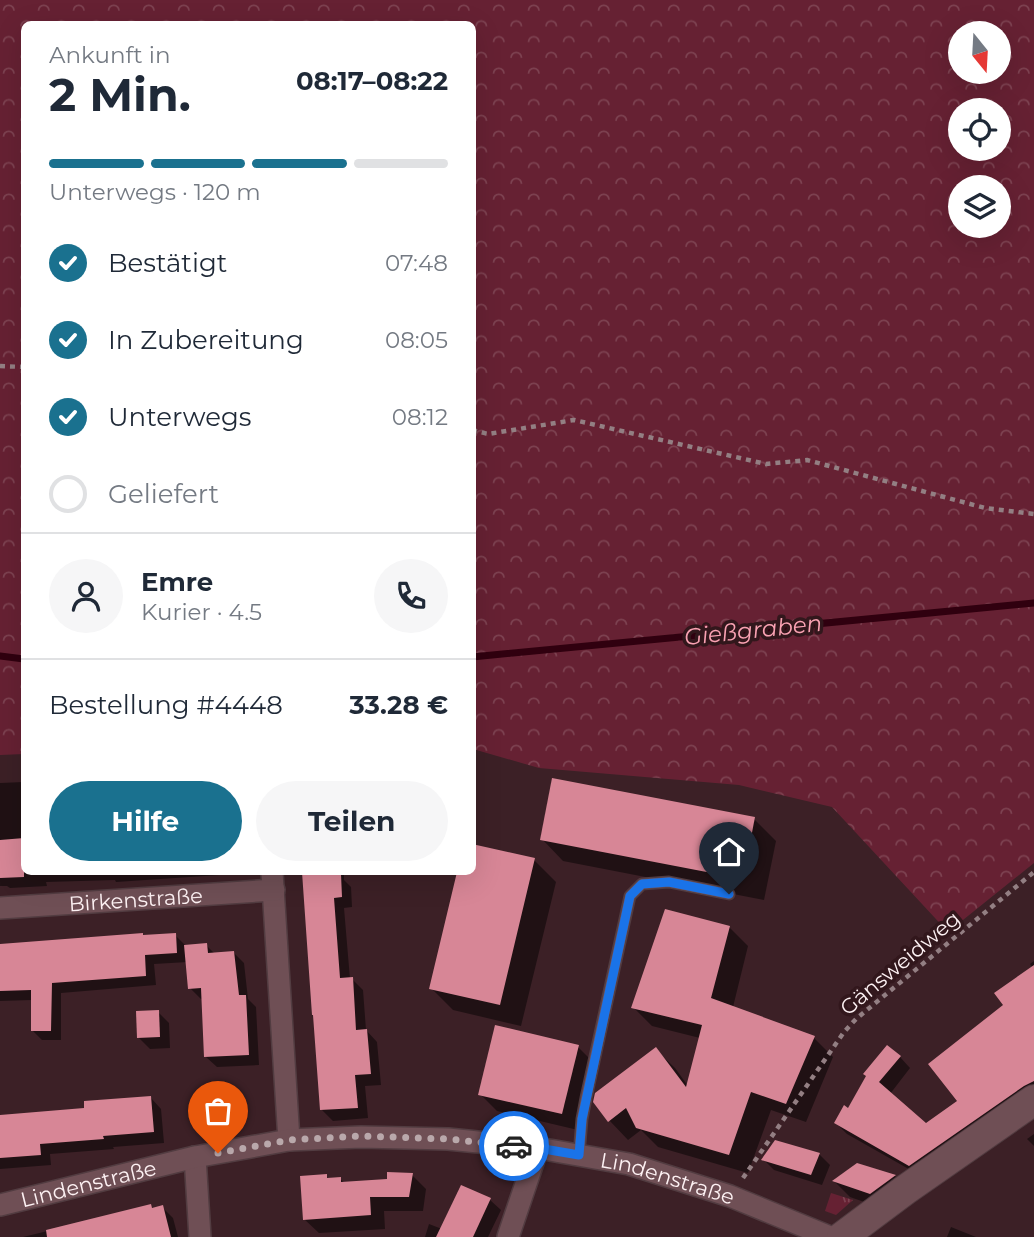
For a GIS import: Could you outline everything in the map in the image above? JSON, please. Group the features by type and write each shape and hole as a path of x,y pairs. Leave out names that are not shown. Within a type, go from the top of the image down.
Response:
{"street":[{"name":"Birkenstraße","path":"0,908 273,881 289,1140"},
{"path":"842,1237 1034,1100"},
{"name":"Lindenstraße","path":"0,1205 195,1157 289,1140 361,1136 448,1139 538,1148 629,1164 730,1196 830,1237"},
{"path":"508,1237 538,1148"},
{"path":"195,1157 200,1237"}],"lane":[{"path":"579,1155 582,1119 630,896 642,884 669,882 729,894"}],"path":[{"path":"0,366 21,367"},
{"path":"476,431 488,434 573,420 766,464 807,460 985,508 1034,514"},
{"name":"Gänsweidweg","path":"730,1196 844,1032 856,1019 1034,872"}],"green space":[{"path":"0,0 1034,0 1034,863 948,932 832,807 739,785 539,768 476,750 476,21 21,21 21,754 0,755"},
{"path":"831,1193 853,1200 836,1215 825,1211"}],"building":[{"path":"552,778 755,817 743,879 540,840"},
{"path":"21,838 21,875 24,877 0,878 0,840"},
{"path":"476,845 535,858 500,1005 429,989 456,875 476,875"},
{"path":"302,875 341,875 342,897 334,898 340,978 353,977 356,1030 367,1029 371,1074 355,1075 358,1108 320,1110"},
{"path":"665,909 730,926 711,998 815,1036 786,1104 751,1092 729,1155 636,1128 626,1108 608,1122 593,1102 595,1093 656,1047 686,1087 702,1025 631,1008"},
{"path":"176,933 177,953 145,955 146,976 52,983 51,1031 31,1031 31,990 0,991 0,944"},
{"path":"207,943 208,953 234,951 239,995 246,995 249,1055 204,1057 201,988 188,989 184,945"},
{"path":"1034,965 1034,1081 909,1166 834,1123 844,1105 848,1108 866,1076 863,1074 887,1045 901,1056 879,1082 926,1123 957,1101 928,1064 1003,1005 994,993"},
{"path":"159,1010 160,1037 137,1038 136,1011"},
{"path":"495,1025 579,1045 562,1114 478,1095"},
{"path":"151,1096 154,1132 40,1144 41,1155 0,1158 0,1115 84,1108 84,1101"},
{"path":"775,1140 820,1153 811,1175 761,1160"},
{"path":"857,1163 896,1175 870,1194 832,1181"},
{"path":"387,1172 413,1173 409,1197 370,1197 371,1215 303,1220 300,1176 327,1174 327,1178 341,1177 341,1182 387,1179"},
{"path":"461,1185 491,1198 473,1237 436,1237"},
{"path":"151,1204 152,1208 163,1205 171,1237 47,1237 46,1230"}],"waterway":[{"name":"Gießgraben","path":"476,657 1034,603"},
{"name":"Gießgraben","path":"0,656 21,659"}],"way so far":[{"path":"218,1153 289,1140 361,1136 448,1139 514,1146"}],"route":[{"path":"514,1146 579,1155 582,1119 630,896 642,884 669,882 729,894"}]}
